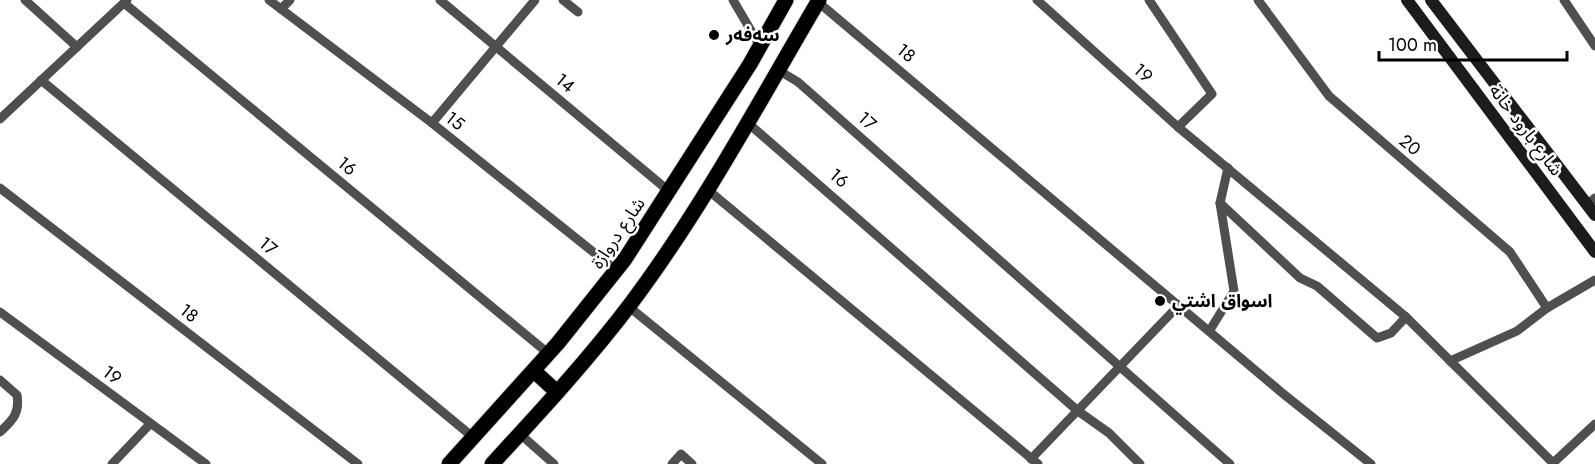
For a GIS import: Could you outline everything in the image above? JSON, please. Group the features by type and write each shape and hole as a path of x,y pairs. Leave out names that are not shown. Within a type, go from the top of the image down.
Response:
{"main road":[{"name":"شارع دروازة","path":"449,464 534,372 617,271 670,192 786,0"},
{"name":"شارع بارود خانة","path":"1407,0 1595,252"},
{"name":"شارع بارود خانة","path":"1431,0 1591,202 1595,215"},
{"path":"492,464 558,392 628,306 708,190 749,124 818,1"},
{"path":"534,372 558,392"}],"street":[{"path":"25,0 77,47"},
{"name":"15","path":"270,0 432,123 617,271"},
{"path":"281,9 290,0"},
{"name":"14","path":"440,0 670,192"},
{"path":"432,123 535,0"},
{"path":"563,0 578,12"},
{"path":"733,0 760,46"},
{"name":"19","path":"1037,0 1178,127 1406,317 1554,464"},
{"path":"1149,0 1212,94 1178,127"},
{"name":"20","path":"1258,0 1329,96 1510,252 1547,308"},
{"path":"1563,0 1595,46"},
{"path":"0,119 126,1"},
{"name":"16","path":"126,1 549,354"},
{"name":"18","path":"818,1 1281,392 1371,464"},
{"name":"17","path":"778,70 798,82 1230,464"},
{"name":"17","path":"41,80 474,438"},
{"name":"16","path":"749,124 1078,411 1109,433 1140,464"},
{"path":"1210,330 1234,291 1220,203 1228,168"},
{"name":"18","path":"0,188 358,464"},
{"path":"708,190 1035,461 1078,411 1179,305"},
{"path":"1220,203 1300,278 1317,286 1377,338 1390,333 1406,317"},
{"path":"1450,361 1517,331 1547,308 1595,280"},
{"path":"628,306 648,319 822,464"},
{"name":"19","path":"0,312 206,464"},
{"path":"0,380 17,395 19,407 15,418 0,432"},
{"path":"112,464 150,424"},
{"path":"1554,464 1595,424"},
{"path":"520,434 554,464"},
{"path":"672,464 681,454 692,464"}],"place":[{"name":"سەفەر","path":"714,35"},
{"name":"اسواق اشتي","path":"1160,301"}]}
